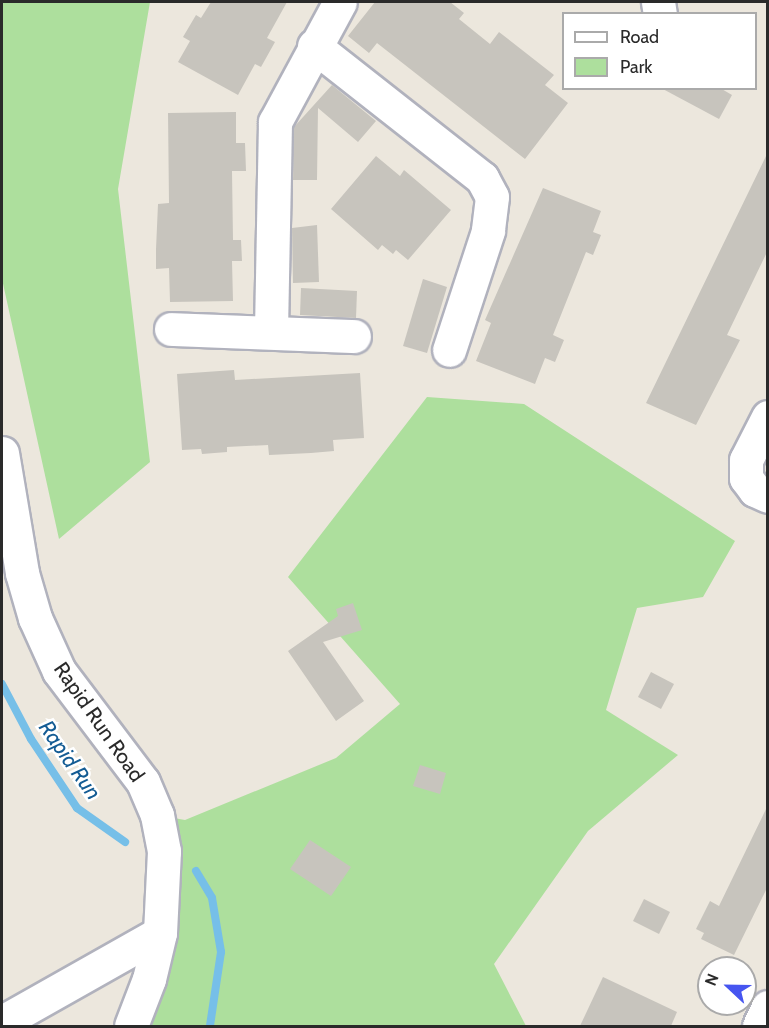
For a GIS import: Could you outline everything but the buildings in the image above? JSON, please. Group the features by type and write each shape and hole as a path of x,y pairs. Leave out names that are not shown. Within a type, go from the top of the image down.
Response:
{"street":[{"path":"271,330 275,122 314,46 340,2"},
{"path":"314,46 482,178 492,197 488,231 449,350"},
{"path":"171,329 271,330 354,336"},
{"path":"768,417 746,460 746,478 755,490 768,496"},
{"name":"Rapid Run Road","path":"2,453 22,573 35,618 59,671 123,752 143,782 157,815 164,851 160,933 150,979 131,1026"},
{"path":"2,1022 160,933"},
{"path":"759,1026 768,1006"}],"green space":[{"path":"2,2 150,2 118,189 150,462 59,539 2,279"},
{"path":"427,397 524,404 735,541 703,597 637,608 606,710 678,755 588,831 494,964 526,1026 131,1026 157,815 185,820 336,758 400,704 288,577"}],"waterway":[{"name":"Rapid Run","path":"2,684 31,739 77,808 125,842"},
{"name":"Rapid Run","path":"196,871 212,898 221,952 210,1026"}]}
